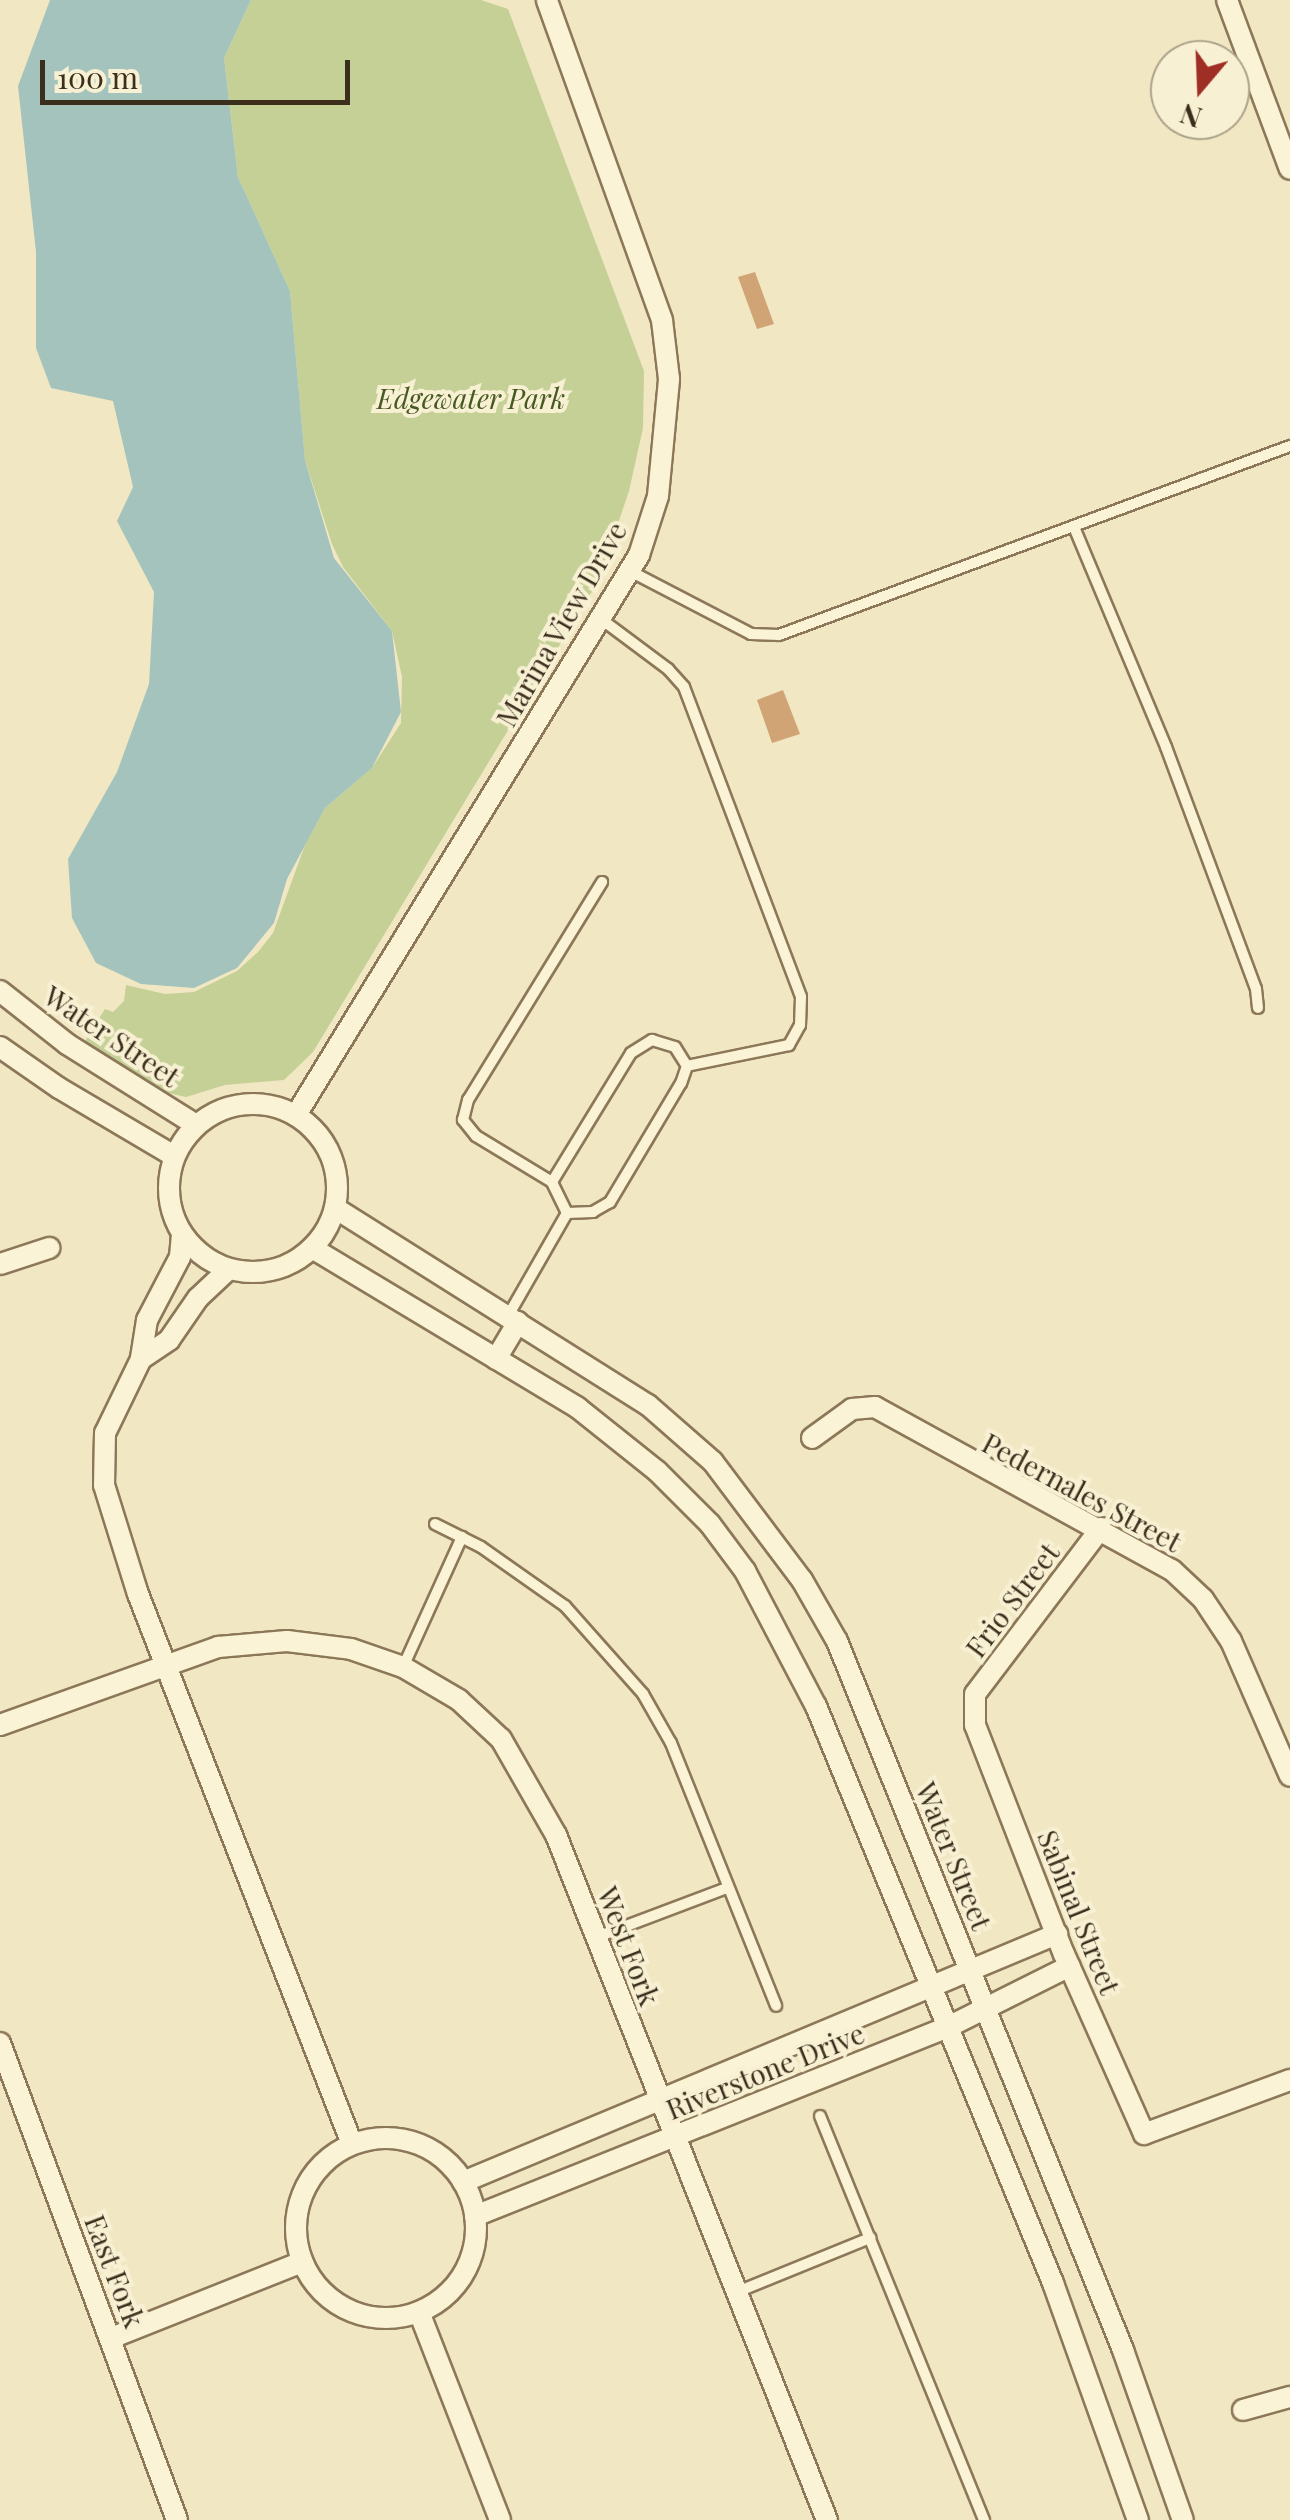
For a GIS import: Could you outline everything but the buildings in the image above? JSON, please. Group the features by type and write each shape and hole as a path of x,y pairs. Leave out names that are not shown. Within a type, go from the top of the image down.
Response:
{"street":[{"name":"Marina View Drive","path":"296,1115 629,571 648,529 664,460 668,380 666,339 656,295 547,0"},
{"path":"1227,0 1290,169"},
{"name":"Water Street","path":"0,991 67,1044 196,1124"},
{"path":"0,1047 59,1088 174,1156"},
{"path":"244,1104 271,1105 296,1115 313,1128 330,1156 338,1187 335,1208 312,1248 273,1270 230,1268 202,1255 182,1234 171,1209 168,1182 174,1156 196,1124 218,1110 244,1104"},
{"name":"Water Street","path":"335,1208 648,1405 713,1462 802,1580 837,1641 1124,2350 1184,2520"},
{"path":"182,1234 180,1258 147,1320 140,1359 105,1433 104,1485 165,1665 352,2144"},
{"path":"0,1264 49,1248"},
{"path":"312,1248 578,1408 657,1471 710,1524 746,1570 816,1706 1052,2283 1138,2520"},
{"path":"140,1359 169,1340 198,1298 230,1268"},
{"path":"496,1359 513,1319"},
{"name":"Pedernales Street","path":"812,1438 852,1409 875,1408 899,1417 1001,1480 1100,1528 1172,1570 1203,1599 1231,1641 1290,1776"},
{"name":"Frio Street","path":"972,1708 975,1694 1100,1528"},
{"name":"West Fork","path":"0,1725 218,1646 287,1641 351,1650 403,1668 459,1700 501,1739 556,1835 828,2520"},
{"name":"Sabinal Street","path":"972,1708 1057,1934 1144,2134 1290,2080"},
{"name":"Riverstone Drive","path":"463,2182 1057,1934"},
{"name":"Riverstone Drive","path":"475,2216 948,2027 1070,1966"},
{"name":"East Fork","path":"0,2043 176,2520"},
{"path":"387,2138 422,2146 442,2158 463,2182 475,2216 475,2246 464,2274 445,2296 420,2312 392,2318 364,2316 338,2304 316,2286 302,2262 295,2234 298,2206 309,2180 327,2159 352,2144 387,2138"},
{"path":"111,2338 302,2262"},
{"path":"420,2312 500,2520"},
{"path":"1243,2410 1290,2397"}],"lane":[{"path":"629,571 752,634 779,635 1290,446"},
{"path":"1074,527 1166,747 1256,989 1258,1008"},
{"path":"567,1213 593,1212 610,1202 687,1066 789,1045 800,1026 801,996 684,687 668,668 600,619"},
{"path":"567,1213 552,1182 476,1136 464,1120 468,1100 602,882"},
{"path":"552,1182 631,1052 652,1040 675,1047 687,1066"},
{"path":"513,1319 567,1213"},
{"path":"434,1524 524,1574 565,1606 643,1694 671,1744 776,2006"},
{"path":"403,1668 462,1537"},
{"path":"596,1938 727,1888"},
{"path":"820,2116 984,2520"},
{"path":"736,2292 870,2238"}],"green space":[{"name":"Edgewater Park","path":"251,0 481,0 508,9 644,371 643,428 629,491 599,580 313,1052 284,1080 225,1085 186,1097 164,1092 84,1043 105,1009 113,1012 124,1001 126,985 165,994 194,992 237,971 258,952 273,933 305,845 325,808 372,768 401,723 402,677 392,631 343,567 332,544 305,460 290,291 238,177 224,58"}],"water":[{"path":"50,0 251,0 224,58 238,177 290,291 305,460 334,558 392,631 401,712 372,768 325,808 287,879 274,923 237,968 194,988 141,984 96,963 72,918 68,859 117,772 149,684 154,592 117,521 133,487 113,401 51,388 36,348 36,252 18,86"}]}
